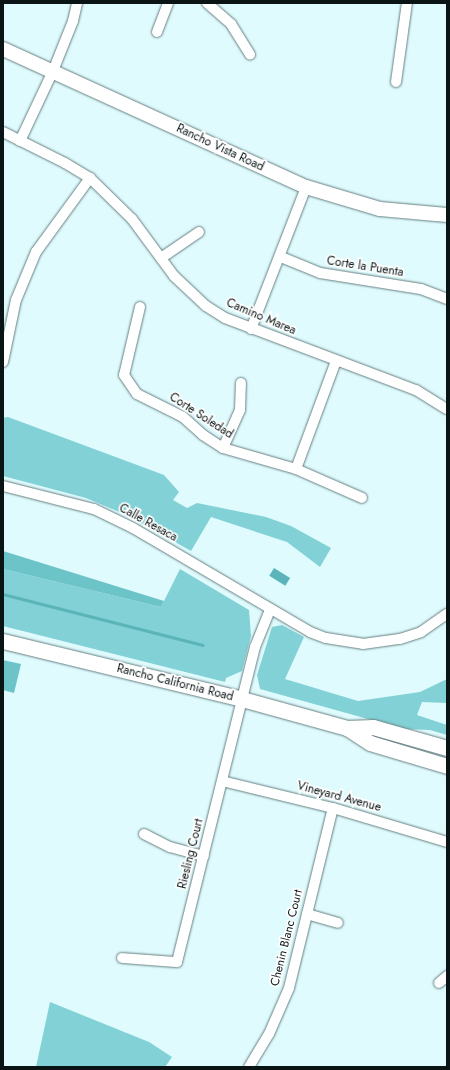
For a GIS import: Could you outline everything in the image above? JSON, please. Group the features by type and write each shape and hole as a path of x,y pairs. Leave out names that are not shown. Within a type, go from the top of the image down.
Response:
{"main road":[{"name":"Rancho Vista Road","path":"3,49 306,187 380,209 447,214"},
{"name":"Rancho California Road","path":"3,641 242,698 347,728 370,743 447,766"},
{"name":"Rancho California Road","path":"347,728 373,727 447,748"},
{"path":"415,756 433,755 447,759"}],"street":[{"path":"20,141 53,71 73,21 77,3"},
{"path":"157,32 168,3"},
{"path":"207,3 231,24 250,54"},
{"path":"396,82 407,3"},
{"name":"Camino Marea","path":"3,132 65,163 90,178 132,219 174,276 206,306 225,318 416,390 447,409"},
{"path":"3,362 16,300 36,252 90,178"},
{"path":"251,329 281,256 306,187"},
{"path":"161,258 199,232"},
{"name":"Corte la Puenta","path":"281,256 320,273 421,289 447,299"},
{"name":"Corte Soledad","path":"140,306 124,375 137,394 183,417 203,435 223,448 296,469 362,498"},
{"path":"296,469 336,361"},
{"path":"223,448 240,410 241,383"},
{"name":"Calle Resaca","path":"3,486 94,509 133,528 270,610"},
{"path":"270,610 320,636 363,644 400,640 421,632 447,614"},
{"name":"Riesling Court","path":"122,958 177,962 255,647 270,610"},
{"name":"Vineyard Avenue","path":"222,781 333,808 447,842"},
{"name":"Chenin Blanc Court","path":"250,1067 269,1034 289,988 333,808"},
{"path":"144,834 170,847 204,856"},
{"path":"307,914 338,923"},
{"path":"439,983 447,976"}],"shaded area":[{"path":"8,417 164,475 179,492 173,500 187,508 197,503 266,517 291,526 331,548 320,567 287,542 211,517 191,551 129,516 86,498 3,476 3,418"},
{"path":"3,551 164,601 161,607 3,569"},
{"path":"274,568 290,578 285,586 269,576"},
{"path":"3,569 161,607 180,569 249,610 251,636 242,671 226,678 225,682 3,626"},
{"path":"282,625 304,637 285,679 358,701 420,692 447,679 447,703 422,702 417,715 447,725 447,735 430,730 404,729 260,689 257,675 272,627"},
{"path":"3,660 21,664 14,693 3,690"},
{"path":"50,1002 149,1042 172,1057 165,1067 36,1067"}],"waterway":[{"path":"3,594 203,645"}]}
